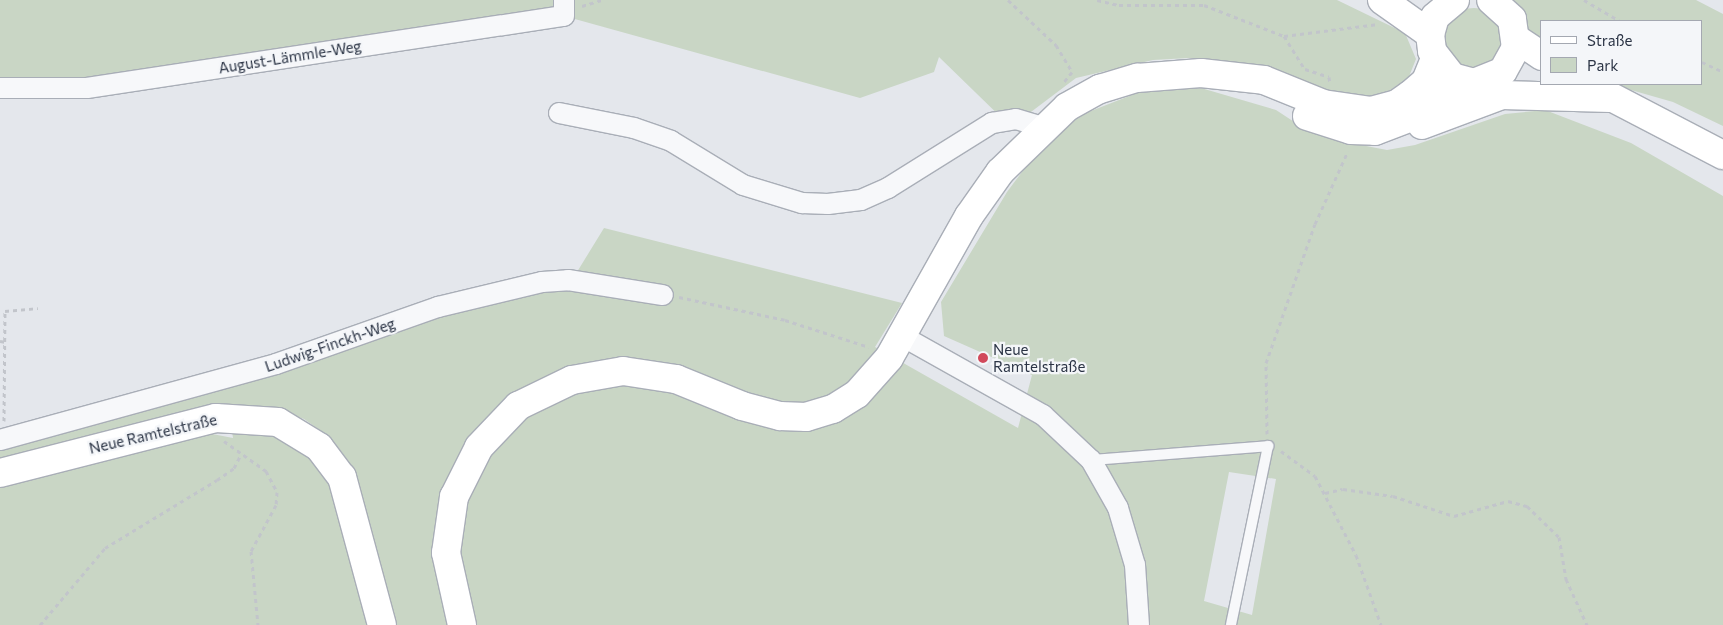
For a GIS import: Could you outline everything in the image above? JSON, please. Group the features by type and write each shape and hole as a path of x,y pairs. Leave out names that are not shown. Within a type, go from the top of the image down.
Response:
{"main road":[{"path":"1418,0 1451,2"},
{"path":"1383,12 1433,47 1452,77 1464,82 1485,81 1503,72 1514,57 1518,40 1512,19 1491,0"},
{"path":"462,625 446,553 454,497 479,447 518,406 572,380 623,371 676,379 767,413 806,417 833,409 858,394 896,347 969,216 1000,172 1043,127 1086,96 1120,83 1175,73 1215,74 1264,80 1323,104 1372,111 1397,104 1426,81 1433,47 1435,17 1451,2"},
{"path":"1518,40 1540,55"},
{"path":"1503,72 1540,77"},
{"path":"1215,74 1318,121 1351,130 1375,131 1398,125 1431,123 1502,95 1610,98"},
{"path":"1398,125 1464,82"},
{"path":"1566,85 1610,98"},
{"path":"1589,85 1610,98 1723,156"},
{"name":"Neue Ramtelstraße","path":"0,473 216,418 278,422 300,432 326,454 342,477 355,514 382,625"}],"street":[{"name":"August-Lämmle-Weg","path":"0,88 87,88 564,16 564,0"},
{"path":"559,113 634,128 671,141 743,185 802,203 828,204 861,200 888,188 992,123 1016,119 1043,127"},
{"name":"Ludwig-Finckh-Weg","path":"2,440 276,364 438,307 542,282 568,280 663,295"},
{"path":"896,347 1043,415 1091,460 1118,508 1135,565 1139,625"}],"lane":[{"path":"1091,460 1268,446 1230,625"}],"path":[{"path":"1008,0 1040,26 1072,72"},
{"path":"1097,0 1119,5 1204,6 1284,36 1383,12"},
{"path":"1584,0 1618,20"},
{"path":"1284,36 1305,69 1329,77 1323,104"},
{"path":"1703,62 1723,72"},
{"path":"1352,142 1315,224 1266,363 1263,388 1268,446 1292,455 1315,476 1356,554 1381,625"},
{"path":"663,295 713,301 860,342 896,347"},
{"path":"2,440 6,342 5,311 38,308"},
{"path":"0,341 6,342"},
{"path":"216,418 224,441 266,471 277,492 276,505 251,551 258,625"},
{"path":"40,625 105,548 217,480 234,468 241,454"},
{"path":"1325,493 1343,489 1393,496 1454,516 1508,501 1527,506 1559,536 1566,579 1587,625"}],"green space":[{"path":"0,0 1337,0 1405,33 1416,59 1408,79 1377,98 1342,96 1242,63 1189,58 1153,60 1076,78 1011,127 939,57 934,72 860,98 564,16 87,88 0,88"},
{"path":"1514,0 1696,0 1723,14 1723,126 1673,102 1614,85 1703,85 1703,20 1540,20 1540,44 1525,28"},
{"path":"1468,8 1480,8 1491,13 1499,21 1504,32 1502,50 1491,63 1480,68 1468,68 1457,63 1449,55 1444,44 1444,32 1449,21 1457,13"},
{"path":"1201,88 1276,110 1308,131 1335,140 1387,150 1415,145 1505,114 1545,110 1631,143 1723,196 1723,625 395,625 349,462 331,438 304,419 271,407 226,406 0,464 0,446 312,362 444,312 569,285 604,228 902,303 875,347 1018,428 1032,375 944,336 941,302 1007,192 1039,149 1073,118 1137,93","holes":["1229,472 1276,479 1252,615 1204,601"]},
{"path":"232,431 269,433 288,440 317,465 331,486 370,625 0,625 0,482 202,432 233,438"}],"place":[{"name":"Neue Ramtelstraße","path":"983,358"}]}
